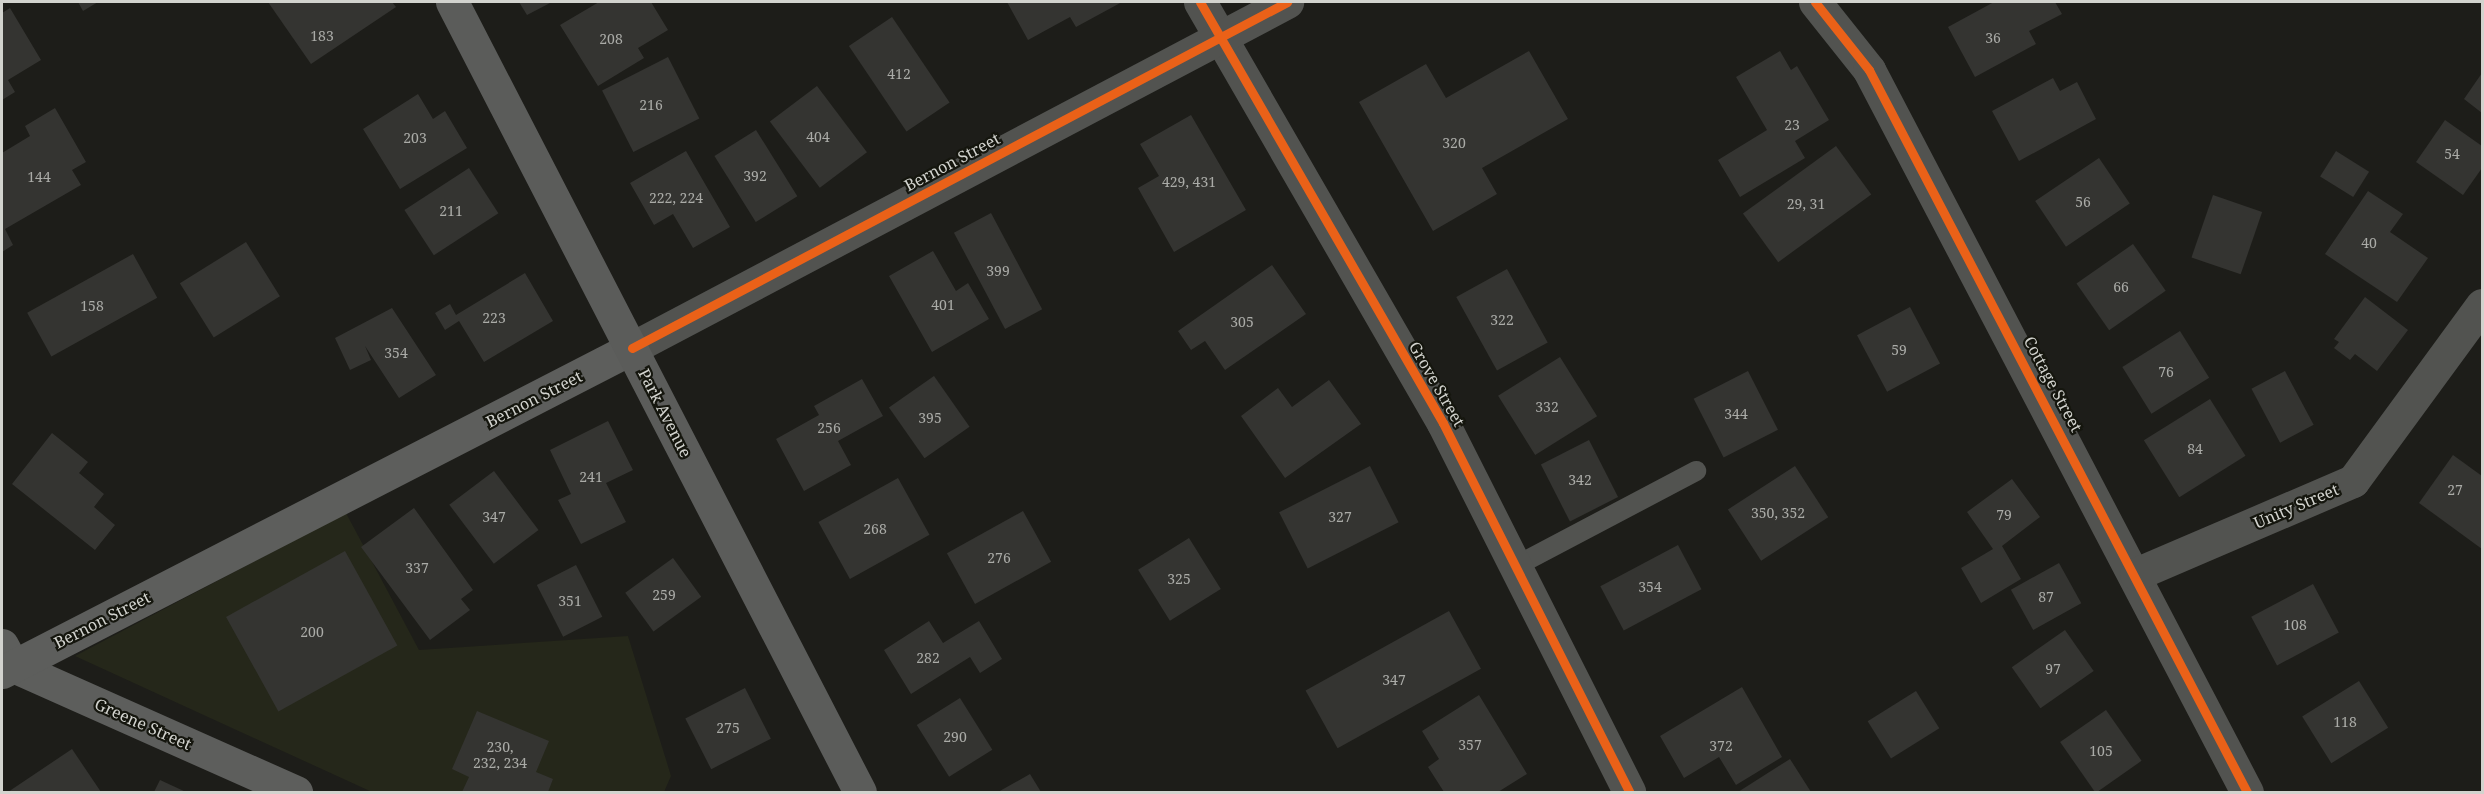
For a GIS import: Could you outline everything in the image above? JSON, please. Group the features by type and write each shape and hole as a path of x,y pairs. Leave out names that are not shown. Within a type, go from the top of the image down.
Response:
{"main road":[{"name":"Park Avenue","path":"452,2 861,792"},
{"name":"Bernon Street","path":"5,661 632,348"},
{"name":"Greene Street","path":"5,661 296,792"}],"street":[{"name":"Grove Street","path":"1200,2 1443,423 1629,792"},
{"name":"Bernon Street","path":"632,348 1287,2"},
{"name":"Cottage Street","path":"1815,2 1869,70 2136,574 2247,792"},
{"name":"Unity Street","path":"2136,574 2353,481 2482,304"}],"lane":[{"path":"1514,567 1696,471"}],"shaded area":[{"path":"346,513 419,650 628,636 671,776 664,792 372,792 75,656"}],"building":[{"path":"78,2 98,2 83,11"},
{"path":"268,2 392,2 396,7 311,64"},
{"path":"519,2 552,2 527,15"},
{"path":"599,2 651,2 668,30 638,48 644,58 598,86 560,25"},
{"path":"1007,2 1122,2 1076,27 1070,17 1028,40"},
{"path":"1994,2 2055,2 2062,14 2029,31 2036,44 1975,77 1948,27"},
{"path":"10,8 41,60 8,80 15,92 2,100 2,13"},
{"path":"892,17 950,102 906,131 849,46"},
{"path":"1529,51 1568,119 1482,168 1497,194 1433,231 1359,102 1426,64 1446,98"},
{"path":"1780,51 1791,70 1797,66 1829,120 1795,141 1805,158 1740,197 1718,160 1767,130 1736,77"},
{"path":"668,57 699,118 633,152 602,91"},
{"path":"2482,73 2482,113 2464,99"},
{"path":"2053,78 2060,91 2077,82 2096,119 2019,161 1992,111"},
{"path":"817,86 867,152 820,188 770,122"},
{"path":"418,94 433,119 445,111 467,148 400,189 363,129"},
{"path":"55,108 86,162 72,170 81,185 5,229 13,245 2,252 2,153 30,136 25,126"},
{"path":"1191,115 1246,210 1174,252 1138,188 1159,176 1140,144"},
{"path":"2445,120 2482,146 2482,168 2463,195 2416,162"},
{"path":"756,130 797,196 756,222 714,156"},
{"path":"1836,146 1871,195 1778,262 1743,214"},
{"path":"686,151 730,227 693,248 673,214 654,225 630,183"},
{"path":"2336,151 2369,172 2353,197 2320,176"},
{"path":"2099,158 2130,204 2066,247 2035,201"},
{"path":"469,168 498,213 434,255 404,210"},
{"path":"2368,191 2403,214 2390,232 2428,258 2397,302 2325,254"},
{"path":"2213,195 2262,212 2241,274 2192,257"},
{"path":"991,213 1042,309 1005,329 954,233"},
{"path":"246,242 280,296 214,338 180,283"},
{"path":"2133,244 2166,291 2109,330 2076,284"},
{"path":"933,251 956,291 968,283 989,319 932,352 889,276"},
{"path":"133,254 157,298 51,356 27,313"},
{"path":"1272,265 1306,314 1225,370 1205,341 1191,350 1178,331"},
{"path":"1507,269 1548,342 1497,371 1456,297"},
{"path":"525,273 553,321 484,362 459,321 445,330 435,313 450,304 456,315"},
{"path":"2365,297 2408,330 2377,371 2355,354 2350,360 2334,348 2339,342 2334,339"},
{"path":"1910,307 1940,364 1887,392 1857,335"},
{"path":"392,308 436,375 399,398 365,346 371,360 350,370 335,338"},
{"path":"2180,331 2209,378 2151,414 2122,367"},
{"path":"1560,357 1597,416 1535,455 1498,396"},
{"path":"1748,371 1778,430 1724,457 1694,399"},
{"path":"2285,371 2314,425 2280,443 2251,389"},
{"path":"934,376 970,427 925,458 889,408"},
{"path":"862,379 883,416 838,441 851,465 804,491 776,439 819,415 814,406"},
{"path":"1329,380 1361,424 1285,478 1241,416 1278,388 1292,407"},
{"path":"2210,399 2246,456 2179,497 2144,440"},
{"path":"608,421 633,470 606,483 626,522 581,544 558,500 571,494 550,450"},
{"path":"52,433 88,462 79,473 104,494 94,507 115,525 95,550 12,484"},
{"path":"1589,440 1618,497 1570,522 1541,465"},
{"path":"2453,455 2482,476 2482,549 2419,503"},
{"path":"1370,466 1399,522 1308,568 1279,512"},
{"path":"1795,466 1828,517 1761,561 1728,510"},
{"path":"494,471 539,530 494,564 449,505"},
{"path":"898,478 930,535 850,579 818,522"},
{"path":"2012,479 2040,517 2002,546 2021,579 1981,603 1961,568 1993,549 1967,512"},
{"path":"414,508 473,590 461,599 470,610 430,640 361,547"},
{"path":"1023,511 1051,562 975,604 947,553"},
{"path":"1189,538 1221,589 1170,621 1138,570"},
{"path":"1678,545 1701,589 1624,630 1600,586"},
{"path":"345,551 397,645 278,711 226,617"},
{"path":"673,558 701,597 653,632 625,593"},
{"path":"2059,563 2081,603 2033,630 2011,590"},
{"path":"576,565 602,617 563,637 537,585"},
{"path":"2313,584 2339,633 2277,665 2251,617"},
{"path":"1449,611 1481,669 1338,748 1306,691"},
{"path":"929,621 943,643 979,621 1002,659 980,673 970,657 911,694 884,650"},
{"path":"2065,630 2094,671 2040,708 2012,667"},
{"path":"2359,681 2388,728 2331,763 2302,717"},
{"path":"1742,687 1782,757 1736,785 1719,757 1684,778 1660,736"},
{"path":"745,688 771,739 711,769 685,718"},
{"path":"1916,691 1939,728 1891,759 1868,721"},
{"path":"1479,695 1527,774 1498,792 1444,792 1428,767 1439,759 1422,731"},
{"path":"960,698 992,750 949,777 917,725"},
{"path":"2106,710 2142,761 2095,792 2060,742"},
{"path":"477,711 549,741 536,772 553,779 548,792 462,792 469,777 452,769"},
{"path":"72,749 101,792 8,792"},
{"path":"1790,759 1811,792 1738,792"},
{"path":"1030,774 1041,792 998,792"},
{"path":"160,780 186,792 154,792"}],"cycle path":[{"path":"1200,2 1443,423 1629,792"},
{"path":"632,348 1287,2"},
{"path":"1815,2 1869,70 2247,792"}]}
